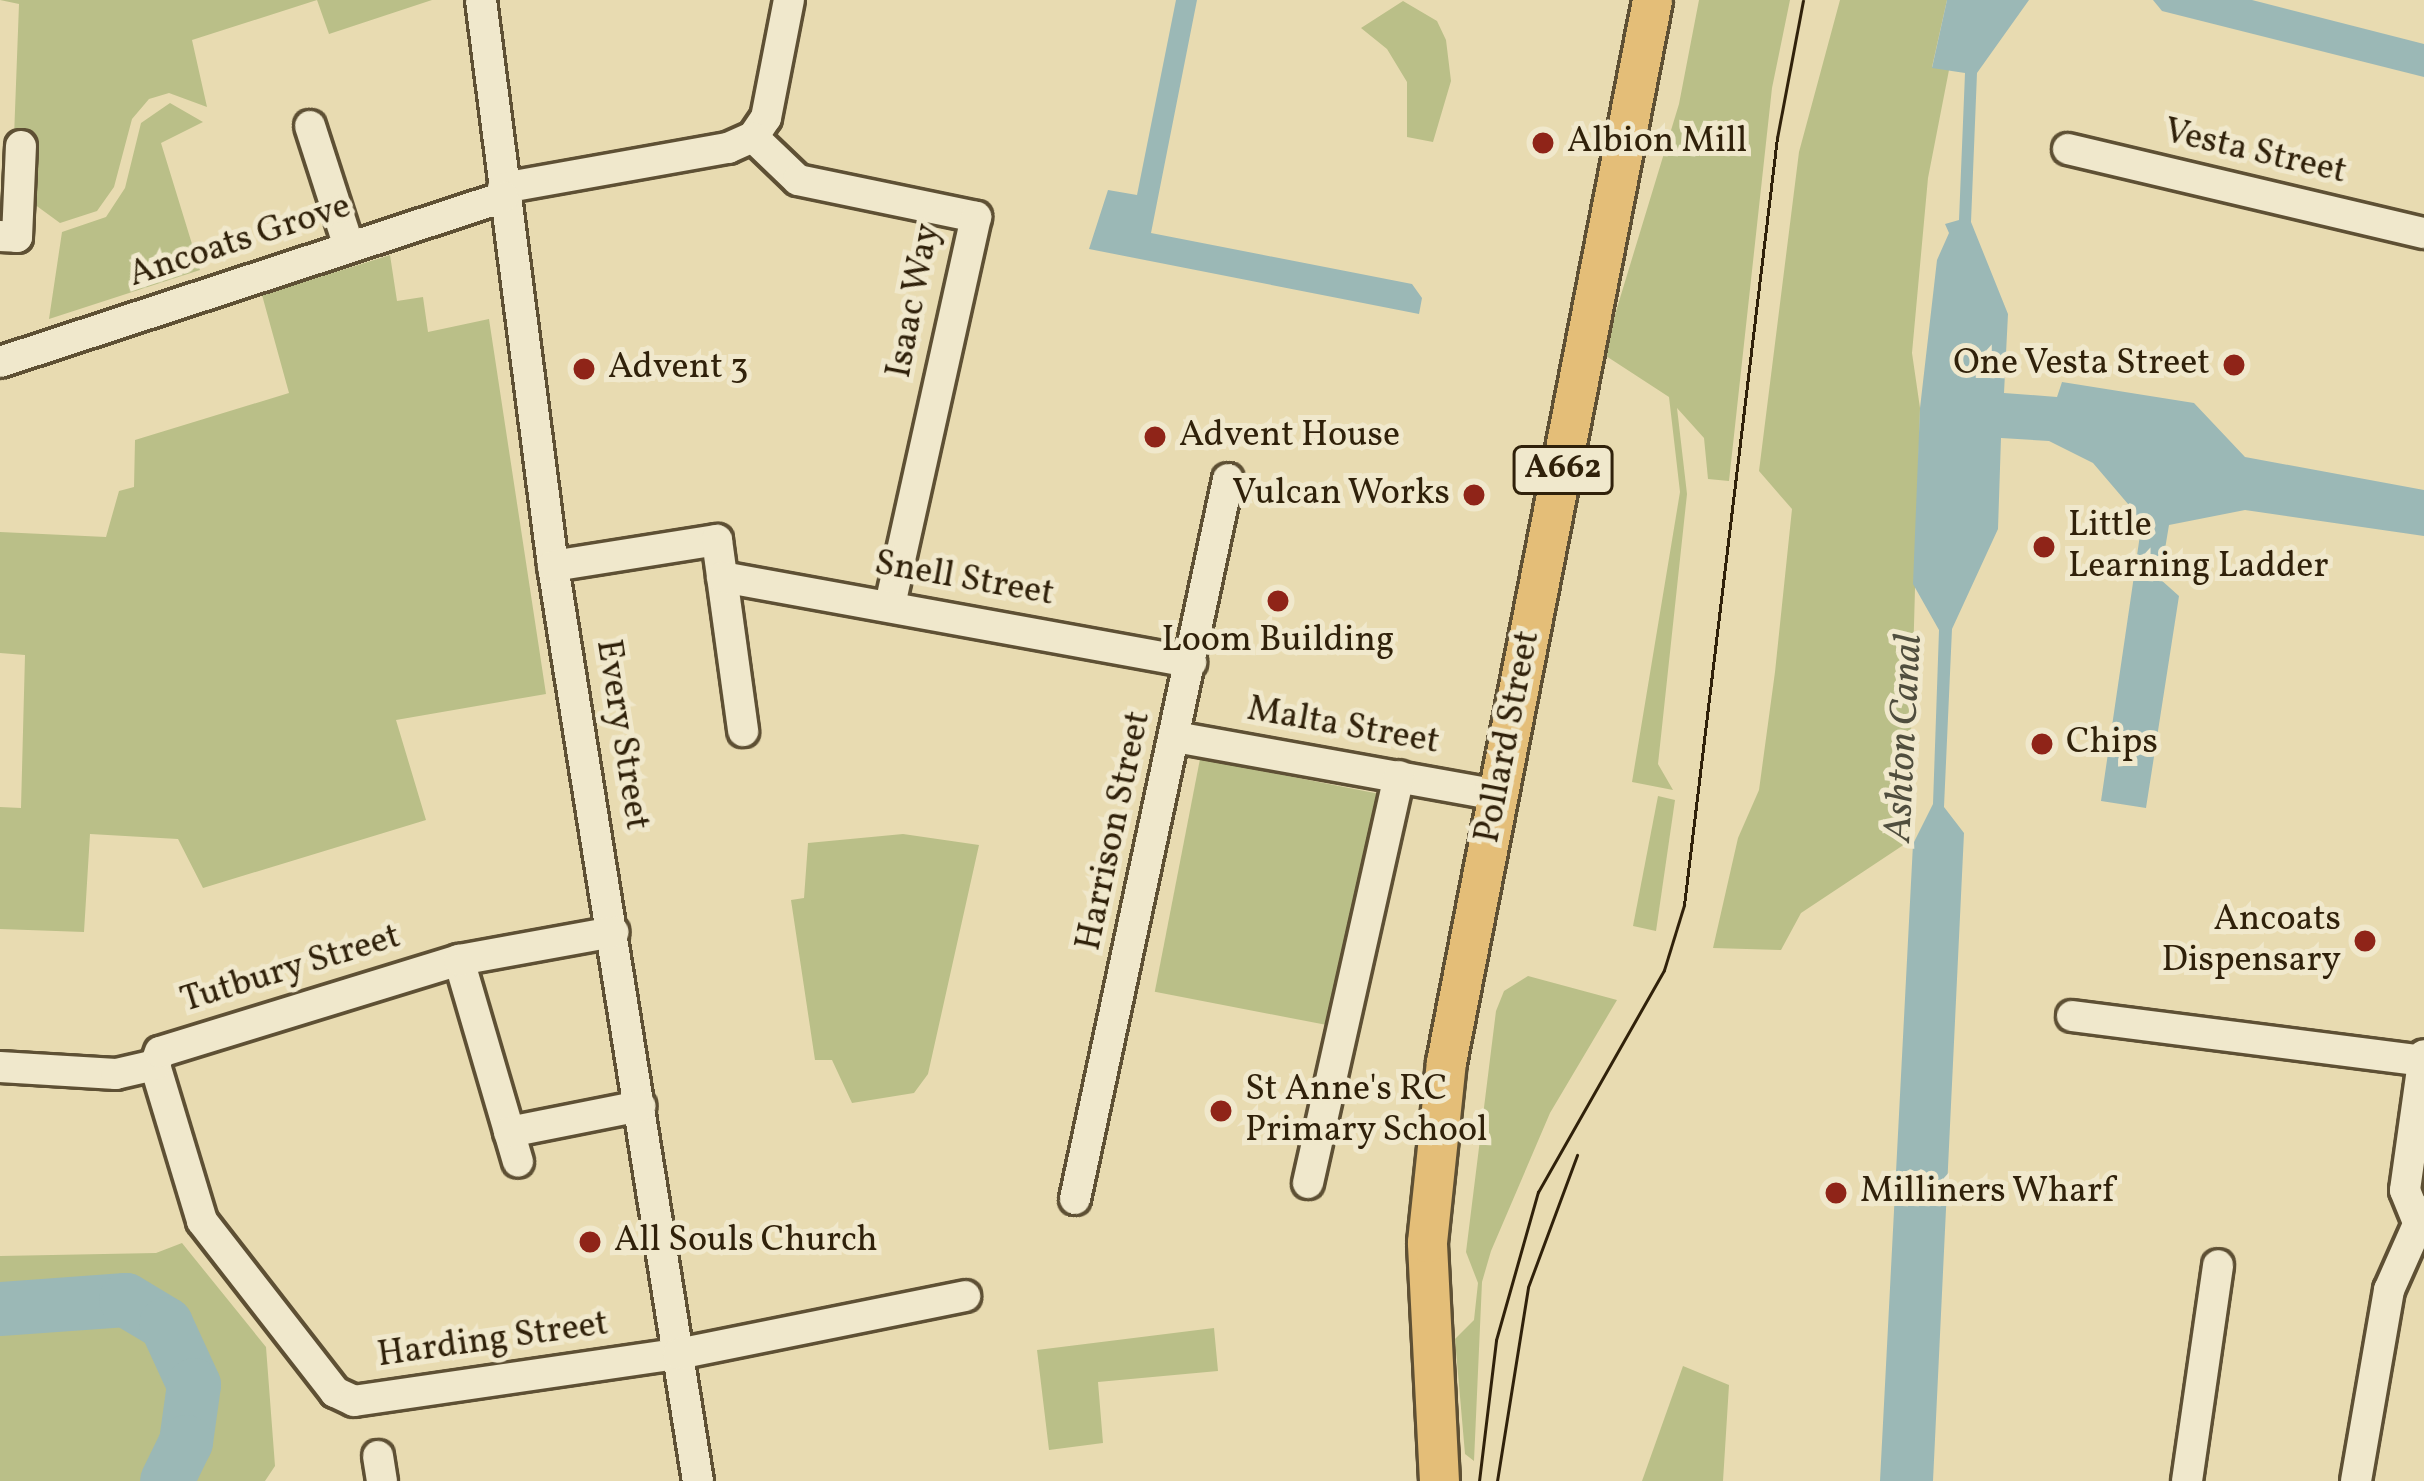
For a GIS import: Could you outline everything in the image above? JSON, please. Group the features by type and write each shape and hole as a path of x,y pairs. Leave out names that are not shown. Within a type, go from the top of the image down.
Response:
{"main road":[{"name":"Pollard Street","path":"1439,1481 1428,1226 1446,1062 1652,0"}],"street":[{"name":"Every Street","path":"481,0 554,566 698,1481"},
{"path":"504,192 728,148 753,136 766,118 788,0"},
{"path":"310,126 349,248"},
{"name":"Isaac Way","path":"753,136 797,180 976,217 890,606"},
{"path":"0,236 17,237 20,146"},
{"name":"Vesta Street","path":"2068,149 2424,233"},
{"name":"Ancoats Grove","path":"0,362 504,192"},
{"name":"Harrison Street","path":"1075,1199 1228,479"},
{"path":"554,566 717,540 743,731"},
{"name":"Snell Street","path":"722,577 1191,662"},
{"name":"Malta Street","path":"1175,737 1496,795"},
{"path":"1308,1183 1399,776"},
{"name":"Tutbury Street","path":"0,1067 116,1074 155,1065 160,1052 459,959 613,932"},
{"path":"459,959 513,1147 640,1106"},
{"path":"2072,1016 2424,1058 2405,1190 2422,1217 2389,1290 2356,1481"},
{"name":"Harding Street","path":"155,1065 202,1221 335,1392 354,1401 678,1354 965,1296"},
{"path":"2187,1481 2218,1265"}],"green space":[{"path":"0,0 317,0 192,40 207,107 169,93 149,99 132,119 114,187 97,211 60,223 34,204 36,138 14,137 19,4"},
{"path":"317,0 432,0 329,34"},
{"path":"1699,0 1790,0 1772,88 1729,481 1708,479 1704,438 1677,408 1687,494 1658,764 1673,790 1632,782 1680,492 1669,397 1603,354 1679,104"},
{"path":"1840,0 1947,0 1932,67 1949,70 1928,178 1912,353 1920,408 1908,842 1801,913 1781,950 1713,948 1738,838 1759,790 1775,672 1792,509 1759,471 1799,152"},
{"path":"1403,1 1437,21 1446,40 1451,81 1433,142 1407,137 1407,82 1387,49 1361,28"},
{"path":"170,103 203,122 161,143 200,270 49,319 62,232 106,217 125,188 141,123"},
{"path":"390,255 397,301 423,297 428,332 489,319 546,694 396,720 426,820 203,888 178,839 90,834 84,932 0,929 0,807 21,808 25,655 0,653 0,532 106,537 119,491 134,487 135,440 289,393 262,295"},
{"path":"1200,759 1379,794 1333,1026 1155,992"},
{"path":"1658,796 1675,800 1656,931 1633,926"},
{"path":"903,834 979,845 928,1074 914,1093 852,1103 832,1060 815,1060 791,900 804,898 808,843"},
{"path":"1528,976 1617,1000 1550,1113 1491,1251 1482,1282 1474,1461 1465,1454 1455,1339 1474,1320 1478,1283 1466,1252 1496,1011 1504,991"},
{"path":"182,1243 266,1347 275,1466 265,1481 0,1481 0,1256 156,1253"},
{"path":"1214,1328 1218,1371 1098,1382 1103,1443 1049,1450 1037,1350"},
{"path":"1683,1366 1729,1385 1723,1481 1642,1481"}],"water":[{"path":"1176,0 1197,0 1151,233 1412,284 1422,298 1419,314 1089,249 1108,190 1137,195"},
{"path":"1947,0 2029,0 1977,73 1971,222 2008,314 2004,393 2057,397 2062,382 2194,403 2245,457 2424,490 2424,536 2245,510 2169,525 2160,579 2179,596 2146,808 2101,801 2140,535 2134,511 2093,463 2049,441 2001,438 1998,529 1952,629 1944,807 1964,833 1933,1481 1880,1481 1913,844 1933,804 1939,630 1913,584 1920,408 1937,260 1949,233 1945,224 1959,220 1965,73 1932,68"},
{"path":"2153,0 2252,0 2424,44 2424,77 2162,11"}],"waterway":[{"path":"0,1309 126,1300 166,1324 194,1385 186,1442 167,1481"}],"tram line":[{"path":"1479,1481 1496,1340 1538,1192 1664,970 1684,905 1777,138 1803,0"},
{"path":"1497,1481 1528,1287 1577,1155"}],"place":[{"name":"Albion Mill","path":"1543,143"},
{"name":"One Vesta Street","path":"2234,365"},
{"name":"Advent 3","path":"584,369"},
{"name":"Advent House","path":"1155,437"},
{"name":"Vulcan Works","path":"1474,495"},
{"name":"Little Learning Ladder","path":"2044,547"},
{"name":"Loom Building","path":"1278,601"},
{"name":"Chips","path":"2042,744"},
{"name":"Ancoats Dispensary","path":"2365,941"},
{"name":"St Anne's RC Primary School","path":"1221,1111"},
{"name":"Milliners Wharf","path":"1836,1193"},
{"name":"All Souls Church","path":"590,1242"}],"water label":[{"name":"Ashton Canal","path":"1905,738"}]}
